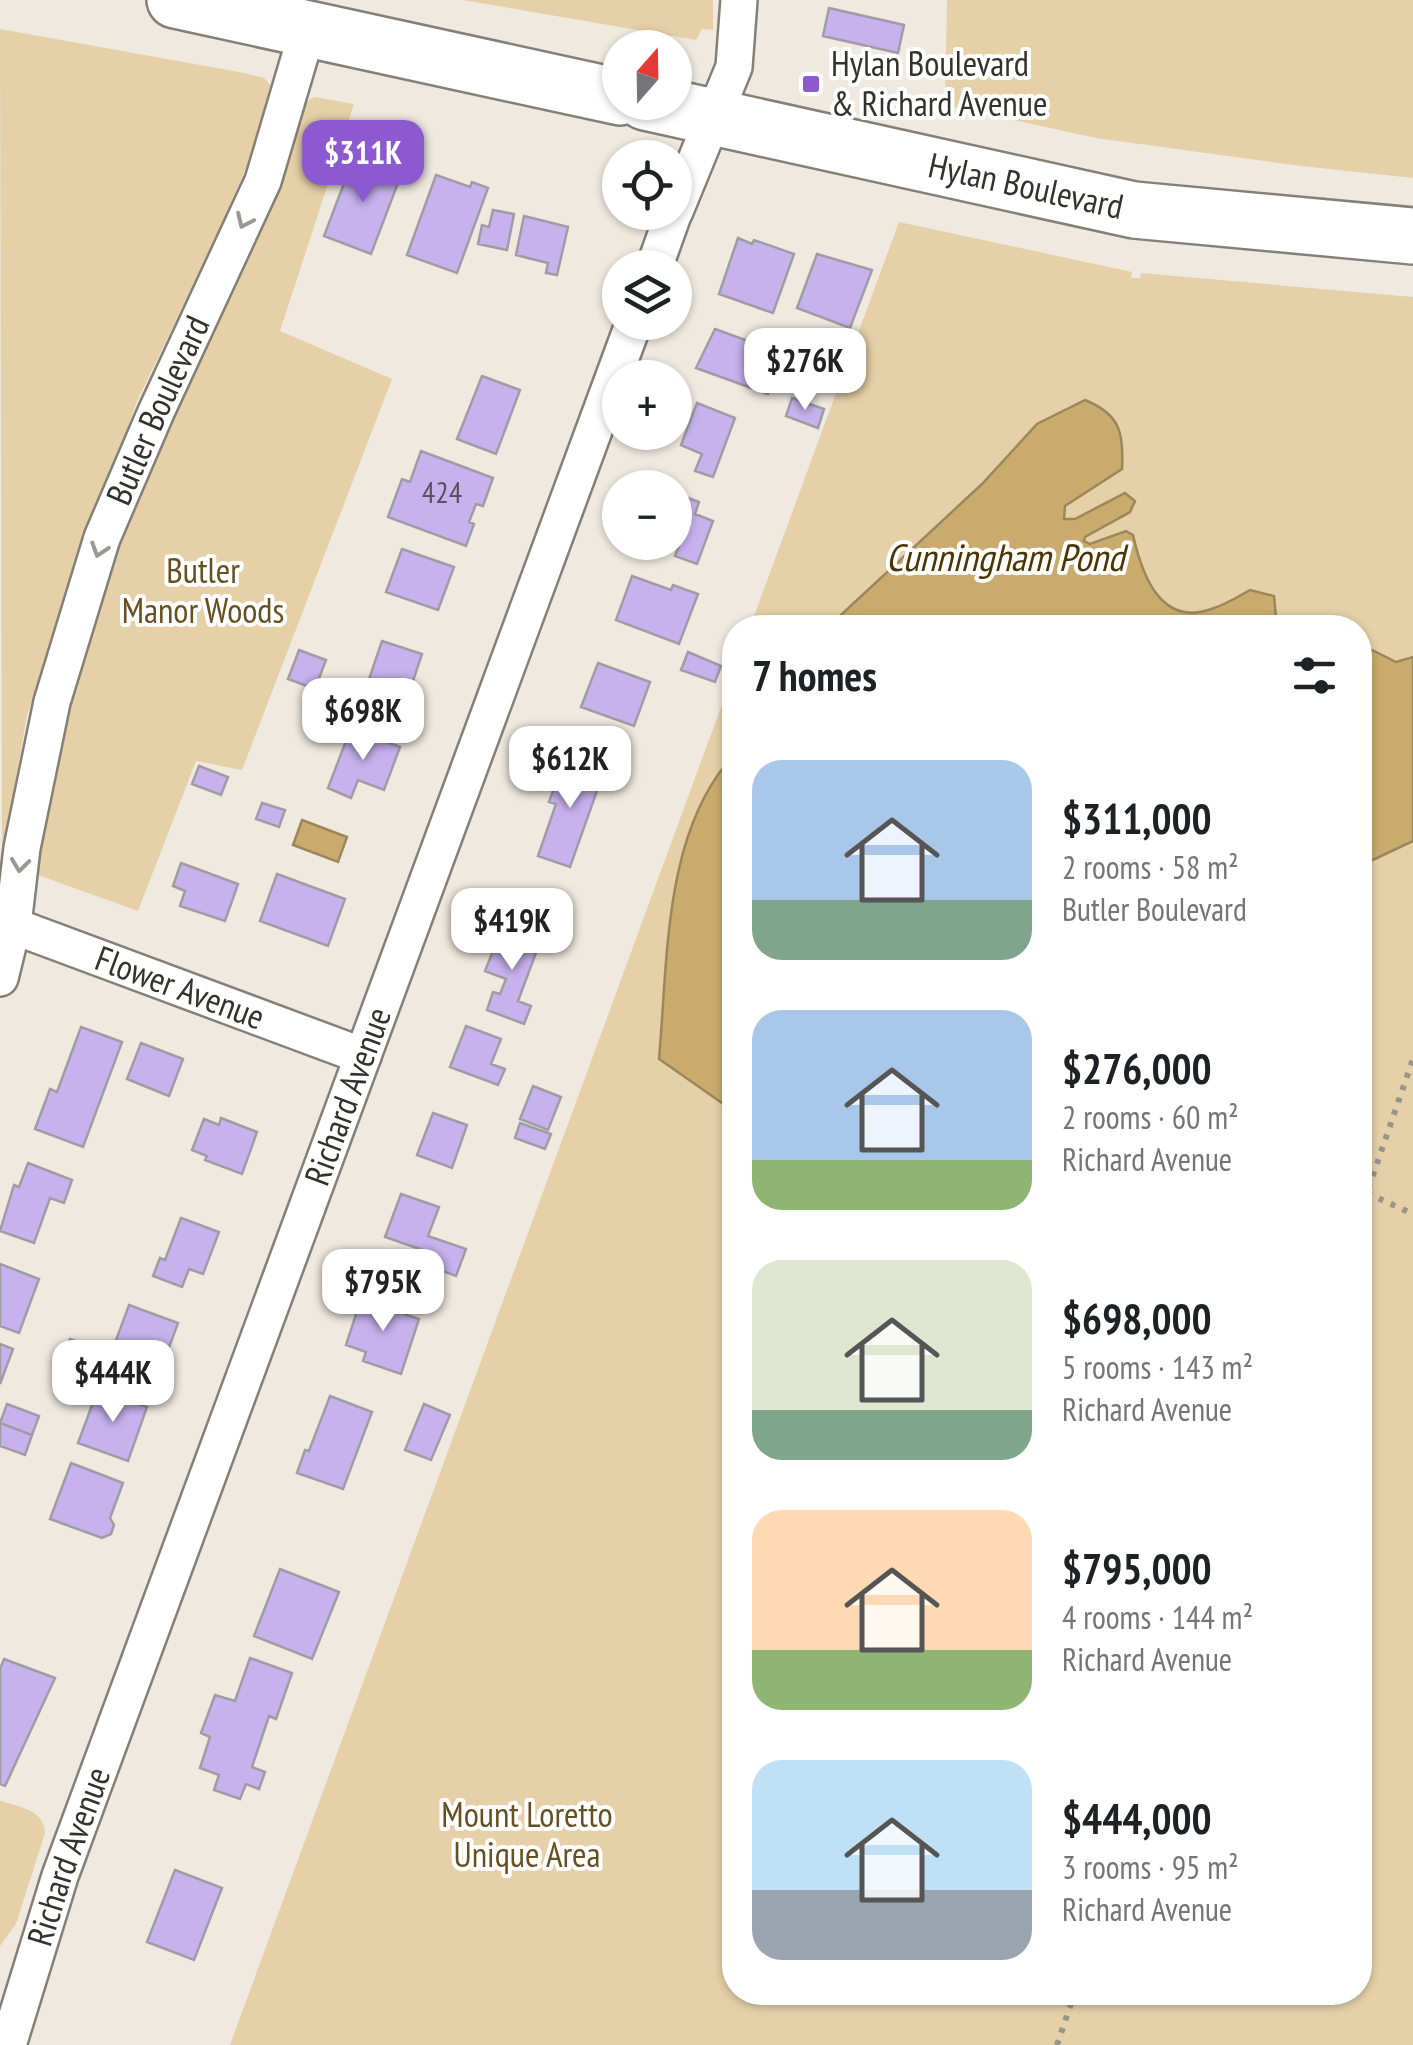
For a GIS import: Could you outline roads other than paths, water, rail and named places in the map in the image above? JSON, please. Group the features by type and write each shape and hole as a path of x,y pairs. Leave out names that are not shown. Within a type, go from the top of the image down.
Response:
{"main road":[{"path":"175,0 602,93"},
{"name":"Hylan Boulevard","path":"692,113 1134,210 1413,236"}],"street":[{"path":"692,171 736,57 739,0"},
{"name":"Butler Boulevard","path":"0,978 6,923 52,702 102,538 263,181 308,29"},
{"name":"Richard Avenue","path":"8,2045 60,1876 627,340"},
{"name":"Flower Avenue","path":"6,923 362,1056"}],"water":[{"name":"Cunningham Pond","path":"1085,400 1106,412 1117,426 1122,469 1065,506 1064,519 1075,519 1125,493 1135,501 1130,512 1084,541 1090,544 1126,531 1133,535 1142,566 1157,594 1180,611 1196,613 1214,608 1250,590 1274,596 1276,615 841,615 982,484 1037,424"},
{"path":"1372,650 1396,662 1413,657 1413,841 1372,860"},
{"path":"722,771 722,1103 659,1059 673,898 694,820"},
{"path":"302,820 347,837 338,862 293,845"}],"place":[{"name":"Hylan Boulevard & Richard Avenue","path":"811,84"}],"park label":[{"name":"Butler Manor Woods","path":"203,591"},
{"name":"Mount Loretto Unique Area","path":"527,1835"}]}
